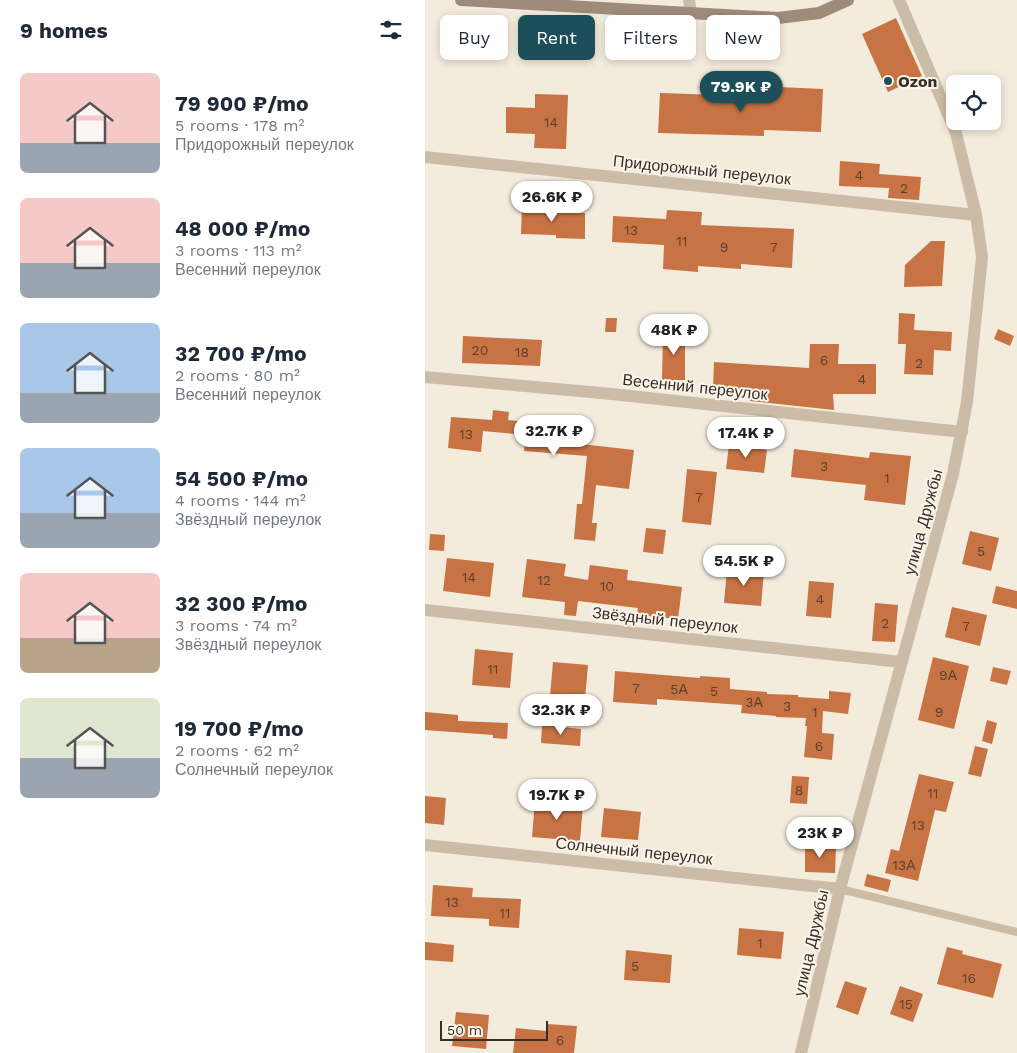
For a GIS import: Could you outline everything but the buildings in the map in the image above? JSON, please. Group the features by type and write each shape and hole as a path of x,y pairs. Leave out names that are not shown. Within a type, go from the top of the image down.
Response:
{"street":[{"path":"461,0 778,18 819,13 848,0"},
{"path":"689,0 691,13"},
{"name":"улица Дружбы","path":"801,1053 840,889 953,474 967,402 982,257 976,215 956,133 899,0"},
{"name":"Придорожный переулок","path":"425,157 976,215"},
{"name":"Весенний переулок","path":"425,377 612,394 962,432"},
{"name":"Звёздный переулок","path":"425,610 901,662"},
{"name":"Солнечный переулок","path":"425,845 840,889"}],"lane":[{"path":"840,889 1017,932"}],"place":[{"name":"Ozon","path":"888,81"}]}
